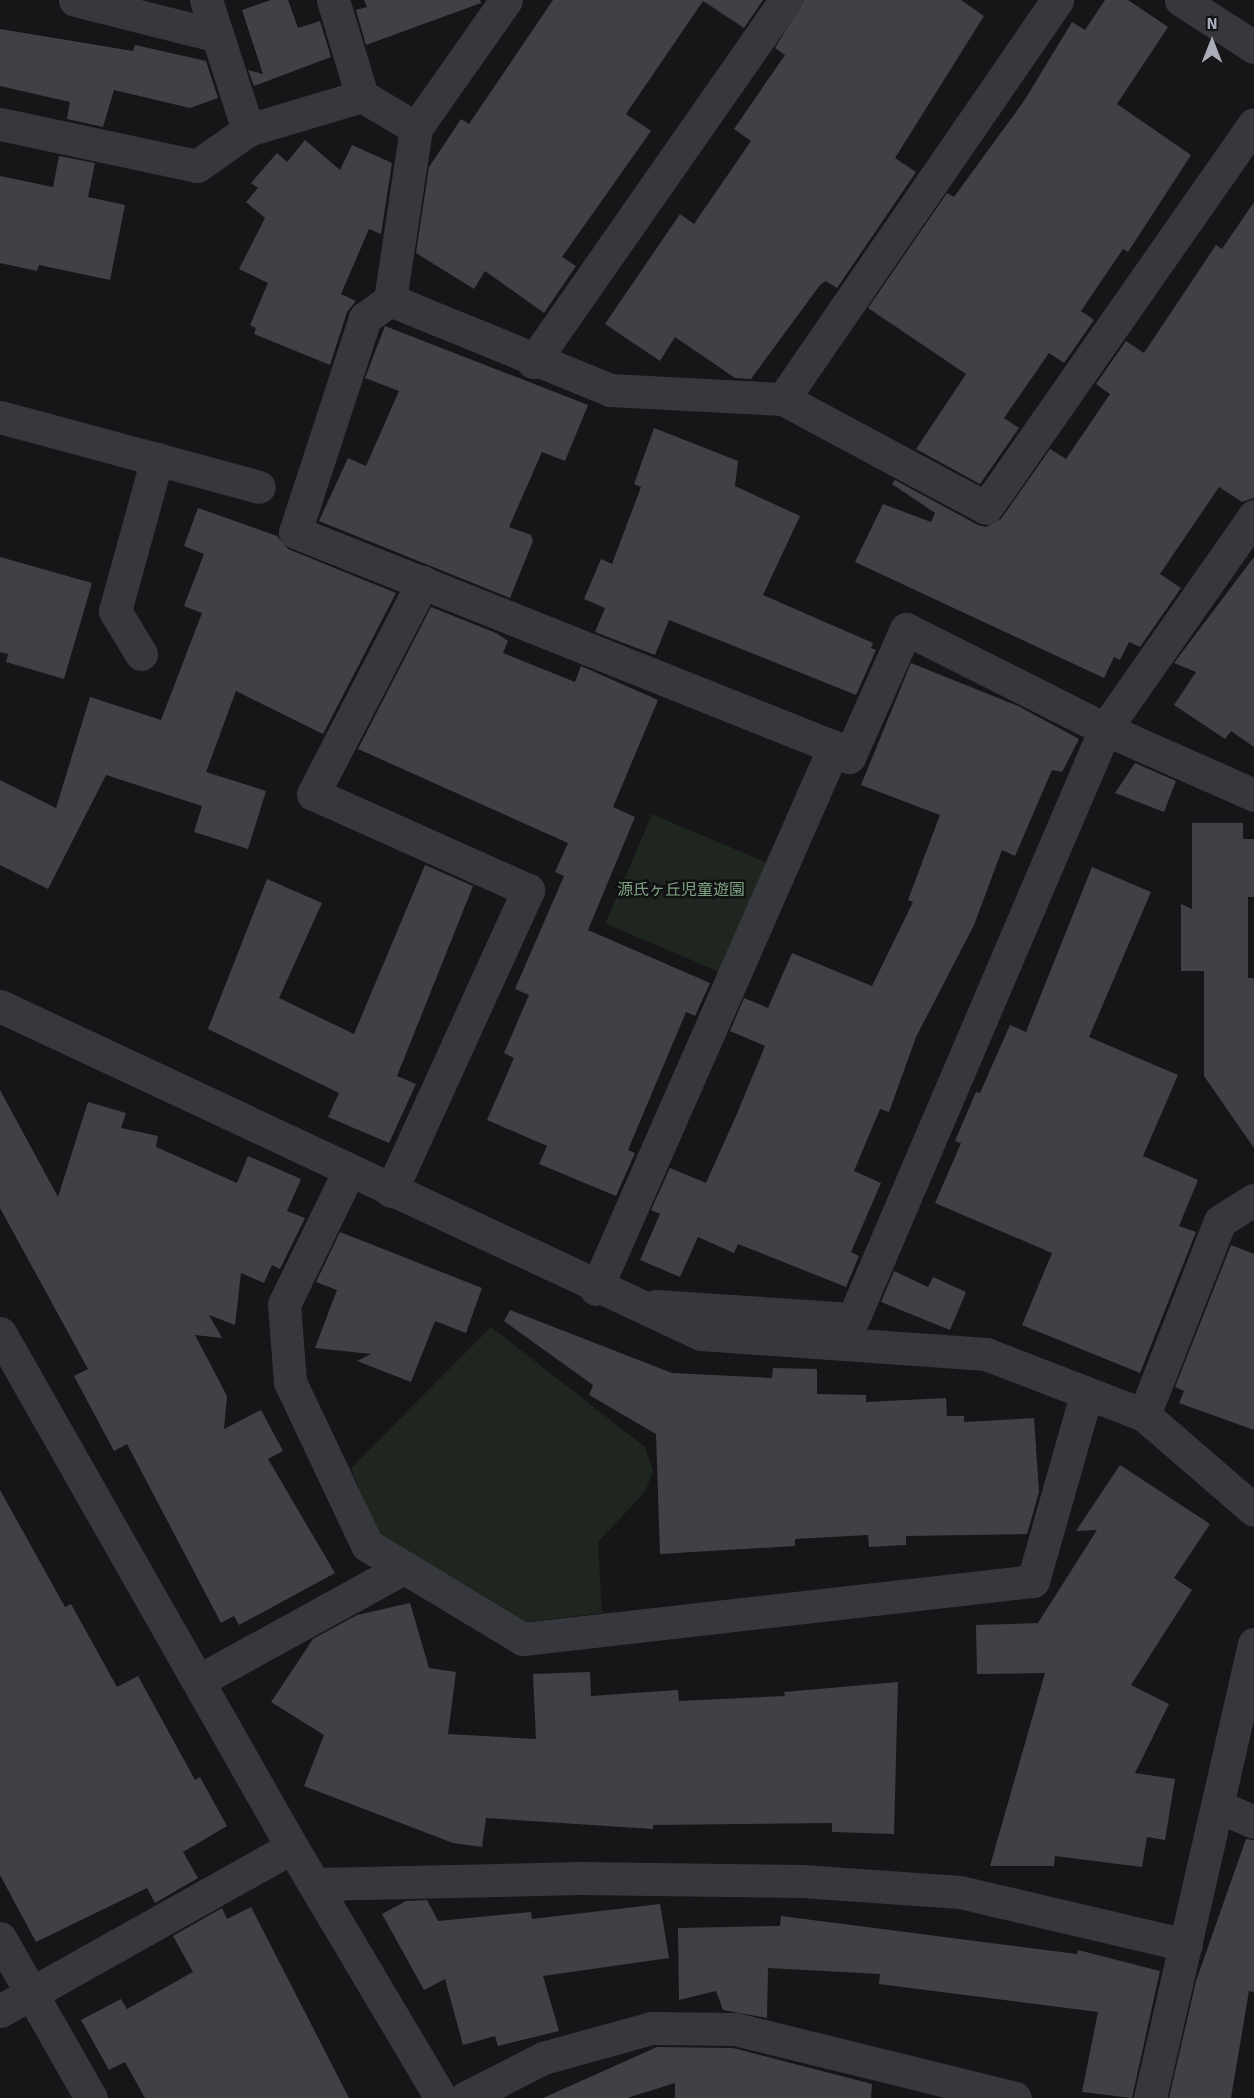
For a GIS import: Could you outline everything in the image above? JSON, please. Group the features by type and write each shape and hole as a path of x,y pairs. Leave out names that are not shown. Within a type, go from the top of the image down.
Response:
{"street":[{"path":"75,0 218,36"},
{"path":"206,0 248,130"},
{"path":"333,0 362,96 416,128"},
{"path":"506,0 416,128 390,300 365,318 295,532 834,747 849,757 906,629 1105,729 1254,795"},
{"path":"533,362 786,0"},
{"path":"783,399 1057,0"},
{"path":"1181,0 1254,47"},
{"path":"0,124 197,166 248,130 362,96"},
{"path":"390,300 533,362 610,390 783,399 986,508 1254,124"},
{"path":"0,417 259,487"},
{"path":"141,654 115,611 157,459"},
{"path":"635,1305 853,1319 1105,729 1254,516"},
{"path":"391,1191 528,890 313,794 423,582"},
{"path":"596,1289 834,747"},
{"path":"0,1006 596,1289 701,1334 986,1354 1086,1395 1144,1415 1254,1510"},
{"path":"349,1171 284,1304 290,1382 366,1545 523,1639 1033,1581 1086,1395"},
{"path":"1144,1415 1220,1221 1254,1200"},
{"path":"5,1353 198,1681 292,1847 317,1884 441,2098"},
{"path":"198,1681 405,1567"},
{"path":"1150,2098 1220,1808 1254,1644"},
{"path":"1220,1808 1254,1822"},
{"path":"0,2011 292,1847"},
{"path":"317,1884 580,1878 825,1882 960,1892 1186,1945"},
{"path":"0,1938 91,2098"},
{"path":"465,2098 543,2058 651,2028 735,2029 1015,2098"}],"green space":[{"name":"源氏ヶ丘児童遊園","path":"652,814 772,865 725,974 606,924"},
{"path":"491,1327 645,1447 653,1471 645,1492 598,1542 602,1613 526,1622 377,1533 351,1468"}],"building":[{"path":"271,0 288,0 298,28 320,21 331,57 254,86 248,70 263,74 242,10"},
{"path":"364,0 480,0 481,3 366,45 356,10 367,7"},
{"path":"553,0 763,0 744,28 703,1 626,114 651,131 562,257 576,266 544,313 485,271 474,289 416,253 429,167 461,119 469,124"},
{"path":"804,0 961,0 984,16 895,158 916,172 837,288 826,281 820,285 751,379 735,378 675,337 660,361 605,324 680,214 694,224 751,141 734,129 785,55 775,48"},
{"path":"1105,0 1128,0 1168,27 1117,104 1191,155 1128,252 1123,249 1081,311 1094,320 1064,363 1049,353 1004,418 1019,428 980,484 916,449 966,374 868,308 947,193 954,197 1024,101 1072,22 1085,30"},
{"path":"0,29 133,51 135,45 206,61 218,98 190,108 114,90 103,127 67,119 70,102 0,86"},
{"path":"305,140 340,170 352,145 392,163 381,234 369,229 341,294 356,301 347,312 330,365 254,334 256,328 250,325 268,283 239,269 265,218 246,202 258,188 251,183 277,153 287,162"},
{"path":"59,156 95,163 88,197 125,205 110,280 39,265 37,271 0,263 0,176 53,187"},
{"path":"1254,202 1254,498 1242,502 1219,487 1160,574 1181,588 1140,647 1129,642 1120,660 1114,657 1104,678 855,562 883,504 931,522 935,513 892,484 895,480 978,525 986,527 1001,519 1050,449 1066,459 1110,394 1096,384 1126,341 1144,353 1216,245 1222,249"},
{"path":"385,326 588,405 565,461 542,452 509,527 531,535 533,541 510,598 319,521 348,458 366,466 399,391 365,378"},
{"path":"654,428 738,461 735,486 800,516 763,595 873,643 871,648 876,650 856,695 669,620 655,655 595,632 605,608 584,599 601,559 612,564 641,487 634,484"},
{"path":"198,508 277,536 288,549 396,593 323,734 236,691 206,772 266,791 248,849 194,832 202,806 106,775 48,889 0,865 0,780 56,808 90,697 161,720 202,613 184,606 204,554 184,546"},
{"path":"0,557 92,583 64,679 6,662 8,654 0,652"},
{"path":"1254,557 1254,747 1231,731 1225,739 1174,705 1196,672 1174,663"},
{"path":"431,607 496,633 508,641 503,653 575,682 581,666 658,700 613,807 635,817 588,930 710,983 695,1016 686,1012 628,1150 635,1153 616,1196 539,1164 547,1146 487,1120 514,1058 504,1053 529,995 515,989 564,876 555,872 568,843 358,749"},
{"path":"911,663 1018,706 1079,739 1062,772 1052,770 1015,856 1002,850 974,925 916,1037 889,1112 880,1109 854,1171 881,1183 851,1252 859,1256 846,1287 738,1244 734,1253 698,1237 680,1277 640,1260 660,1214 651,1210 670,1168 706,1183 736,1116 765,1046 730,1031 744,998 768,1008 792,953 872,986 913,902 908,900 940,815 861,785"},
{"path":"1135,763 1176,781 1164,812 1115,793"},
{"path":"1192,823 1243,823 1243,839 1254,839 1254,897 1248,897 1248,978 1254,978 1254,1148 1204,1076 1204,971 1181,971 1181,904 1192,909"},
{"path":"425,865 473,886 397,1076 416,1084 389,1143 328,1117 339,1093 208,1029 267,879 322,903 279,998 354,1034"},
{"path":"1092,867 1151,892 1089,1037 1178,1075 1143,1156 1198,1180 1179,1226 1196,1232 1140,1373 1022,1325 1052,1253 935,1203 961,1143 955,1141 976,1092 980,1093 1010,1025 1026,1032"},
{"path":"0,1090 58,1197 88,1102 126,1113 121,1128 158,1136 156,1147 237,1183 248,1156 301,1179 287,1211 305,1218 280,1269 272,1265 264,1283 241,1273 235,1325 209,1315 222,1338 195,1335 227,1396 224,1429 261,1410 283,1451 268,1459 335,1573 239,1625 234,1616 221,1623 127,1444 114,1451 74,1376 88,1369 0,1208"},
{"path":"340,1232 482,1288 466,1333 435,1321 411,1382 357,1361 371,1354 315,1348 337,1290 316,1282"},
{"path":"1231,1245 1254,1254 1254,1430 1179,1403 1184,1391 1175,1387"},
{"path":"894,1271 928,1287 933,1277 966,1292 950,1330 881,1302"},
{"path":"510,1310 672,1373 772,1378 773,1368 817,1369 817,1394 866,1395 866,1402 946,1398 947,1416 964,1416 964,1422 1034,1418 1039,1492 1027,1534 906,1536 906,1545 869,1547 868,1535 795,1539 795,1546 660,1554 656,1434 589,1395 593,1385 504,1321"},
{"path":"1120,1465 1210,1524 1174,1578 1192,1590 1131,1685 1169,1704 1135,1773 1175,1779 1165,1840 1147,1837 1142,1867 1055,1856 1054,1866 990,1866 1045,1673 977,1674 976,1625 1038,1623 1097,1530 1076,1531"},
{"path":"0,1490 65,1607 71,1604 117,1687 138,1676 195,1780 200,1777 227,1826 183,1852 198,1878 155,1903 147,1888 36,1942 0,1875"},
{"path":"410,1603 429,1668 456,1672 448,1734 536,1739 533,1674 590,1672 591,1696 678,1690 679,1701 785,1696 784,1692 898,1682 894,1834 832,1832 832,1823 653,1825 653,1829 486,1818 482,1847 453,1843 304,1786 324,1735 271,1702 313,1639 357,1615"},
{"path":"1246,1839 1254,1840 1254,1992 1249,1991 1231,2098 1169,2098 1196,1981"},
{"path":"427,1900 438,1921 531,1912 532,1919 660,1904 669,1958 543,1976 559,2031 498,2046 495,2036 463,2045 445,1979 424,1990 382,1914 406,1901"},
{"path":"251,1907 349,2098 145,2098 125,2062 109,2070 81,2020 121,1999 127,2009 193,1972 173,1936 222,1908 227,1919"},
{"path":"781,1916 1077,1954 1078,1950 1160,1971 1132,2098 1082,2092 1098,2012 879,1984 880,1974 768,1968 767,2018 723,2010 716,1991 679,2000 678,1928 780,1926"},
{"path":"657,2047 733,2048 872,2084 871,2098 675,2098 675,2083 627,2098 543,2098"}]}
